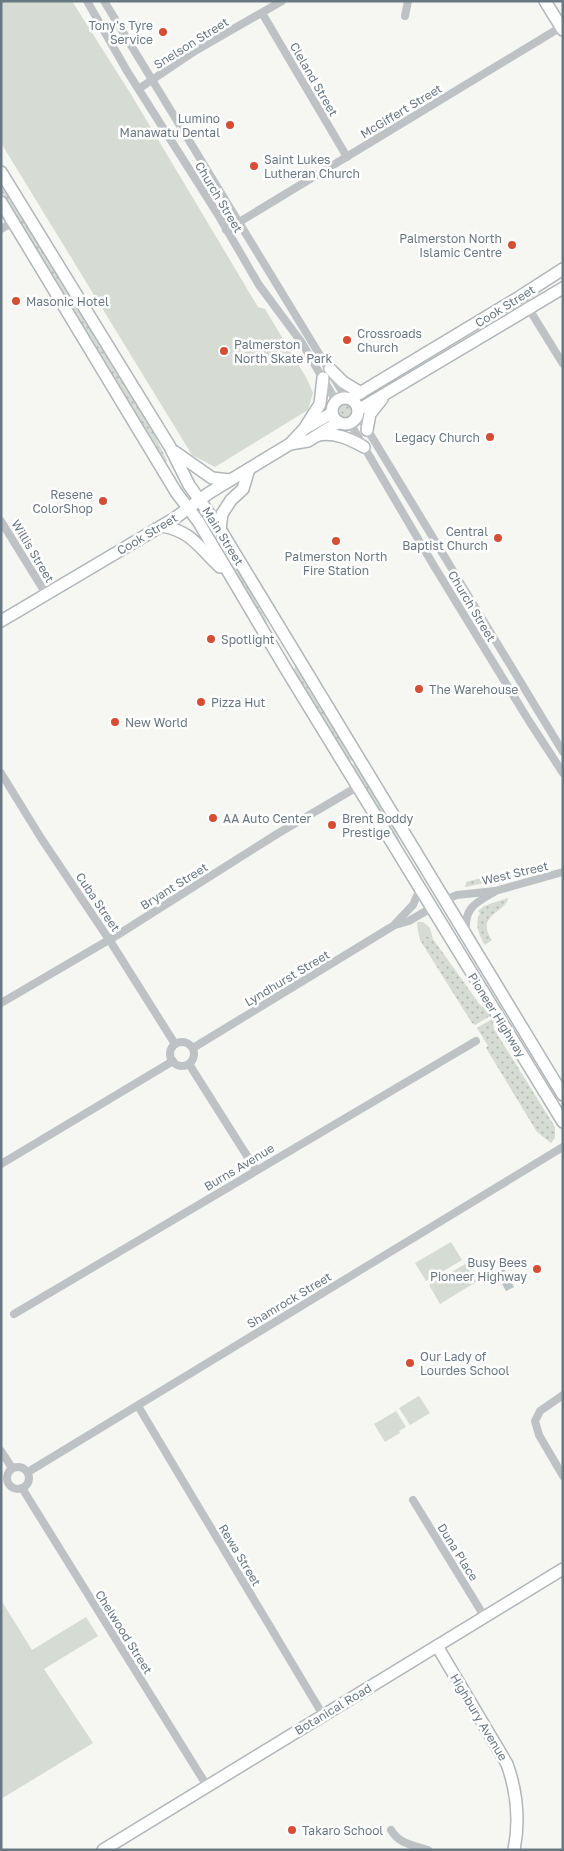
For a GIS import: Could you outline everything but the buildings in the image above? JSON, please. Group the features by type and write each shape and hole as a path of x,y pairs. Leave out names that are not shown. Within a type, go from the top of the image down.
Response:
{"main road":[{"path":"545,1 562,28"},
{"name":"Main Street","path":"1,172 170,447 189,485 220,529 444,900"},
{"name":"Main Street","path":"1,202 188,508 198,521 227,573 431,908"},
{"name":"Cook Street","path":"344,399 361,392 404,367 563,269"},
{"name":"Cook Street","path":"290,444 308,441 563,288"},
{"path":"446,342 453,353"},
{"path":"404,367 410,379"},
{"path":"304,429 320,404 327,373 361,392"},
{"path":"368,430 370,414 389,392"},
{"path":"344,399 356,404 347,416 334,404 344,399"},
{"name":"Cook Street","path":"1,621 162,526 200,499 290,444 304,429 347,416"},
{"path":"318,435 328,434 346,438 364,447"},
{"path":"170,447 189,463 212,478 230,480"},
{"path":"220,529 222,514 243,489 248,469"},
{"path":"162,526 177,529 191,537 227,573"},
{"path":"397,824 405,847 432,894 431,908"},
{"path":"444,900 445,917 465,952 475,979"},
{"name":"Pioneer Highway","path":"444,900 563,1095"},
{"name":"Pioneer Highway","path":"431,908 563,1122"},
{"path":"511,1037 522,1029"},
{"name":"Botanical Road","path":"103,1850 563,1569"},
{"name":"Highbury Avenue","path":"437,1646 507,1764 517,1797 518,1824 514,1850"}],"street":[{"name":"Church Street","path":"86,1 122,63 140,88 259,285 327,373"},
{"name":"Church Street","path":"104,1 344,399"},
{"name":"Snelson Street","path":"140,88 196,51 282,1"},
{"path":"405,16 408,1"},
{"name":"Cleland Street","path":"262,13 347,157"},
{"name":"McGiffert Street","path":"226,230 562,28"},
{"path":"1,229 13,222"},
{"path":"521,296 563,364"},
{"name":"Church Street","path":"347,416 368,430 563,752"},
{"name":"Church Street","path":"347,416 529,721 563,773"},
{"name":"Willis Street","path":"1,520 46,594"},
{"name":"Cuba Street","path":"1,773 41,838 110,940 176,1044"},
{"name":"Bryant Street","path":"1,1004 110,940 285,829 358,787"},
{"name":"West Street","path":"444,900 456,895 496,891 563,872"},
{"name":"Lyndhurst Street","path":"393,926 413,905 420,889"},
{"path":"466,937 466,920 470,909 478,901 496,891"},
{"name":"Lyndhurst Street","path":"193,1048 393,926 409,921 431,908"},
{"name":"Burns Avenue","path":"14,1314 476,1041"},
{"path":"188,1043 193,1048 194,1057 189,1064 177,1064 173,1061 171,1052 176,1044 188,1043"},
{"path":"1,1164 173,1061"},
{"path":"189,1064 256,1170"},
{"name":"Shamrock Street","path":"28,1472 563,1147"},
{"path":"563,1395 540,1411 535,1421 539,1436 563,1476"},
{"name":"Rewa Street","path":"138,1406 323,1716"},
{"path":"1,1451 12,1468"},
{"path":"12,1468 24,1468 28,1472 28,1482 22,1488 5,1486 6,1476 12,1468"},
{"name":"Chelwood Street","path":"22,1488 207,1786"},
{"name":"Duna Place","path":"413,1500 484,1616"},
{"path":"391,1830 401,1842 428,1850"}],"shaded area":[{"path":"1,1 72,1 132,96 258,307 265,309 307,379 313,393 308,410 215,467 192,455 1,143"},
{"path":"1,183 154,433 166,462 1,191"},
{"path":"345,403 351,405 353,411 351,417 345,419 339,417 337,411 339,405"},
{"path":"234,564 265,617 270,631 248,597 232,565"},
{"path":"295,666 353,760 349,762 294,672"},
{"path":"355,763 389,819 400,845 351,766"},
{"path":"496,874 490,882 465,887 466,882"},
{"path":"508,898 506,903 489,919 487,925 492,940 485,945 478,929 477,921 480,913 478,911 484,906"},
{"path":"417,922 423,922 430,928 433,939 418,931"},
{"path":"418,931 433,939 490,1016 475,1025 472,1023 420,940"},
{"path":"492,1019 494,1029 555,1127 555,1138 551,1143 537,1132 486,1048 488,1046 477,1028"},
{"path":"451,1242 462,1260 426,1281 415,1263"},
{"path":"465,1264 476,1282 440,1304 429,1285"},
{"path":"419,1396 430,1413 410,1425 399,1408"},
{"path":"396,1411 406,1427 385,1442 374,1424"},
{"path":"1,1600 32,1650 86,1617 98,1636 44,1669 93,1743 1,1799"}],"water":[{"path":"504,1269 514,1287 506,1291 496,1273"}],"place":[{"name":"Tony's Tyre Service","path":"163,32"},
{"name":"Lumino Manawatu Dental","path":"230,125"},
{"name":"Saint Lukes Lutheran Church","path":"254,166"},
{"name":"Palmerston North Islamic Centre","path":"512,245"},
{"name":"Masonic Hotel","path":"16,301"},
{"name":"Crossroads Church","path":"347,340"},
{"name":"Palmerston North Skate Park","path":"224,351"},
{"name":"Legacy Church","path":"490,437"},
{"name":"Resene ColorShop","path":"103,501"},
{"name":"Central Baptist Church","path":"498,538"},
{"name":"Palmerston North Fire Station","path":"336,541"},
{"name":"Spotlight","path":"211,639"},
{"name":"The Warehouse","path":"419,689"},
{"name":"Pizza Hut","path":"201,702"},
{"name":"New World","path":"115,722"},
{"name":"AA Auto Center","path":"213,818"},
{"name":"Brent Boddy Prestige","path":"332,825"},
{"name":"Busy Bees Pioneer Highway","path":"537,1269"},
{"name":"Our Lady of Lourdes School","path":"410,1363"},
{"name":"Takaro School","path":"292,1830"}]}
